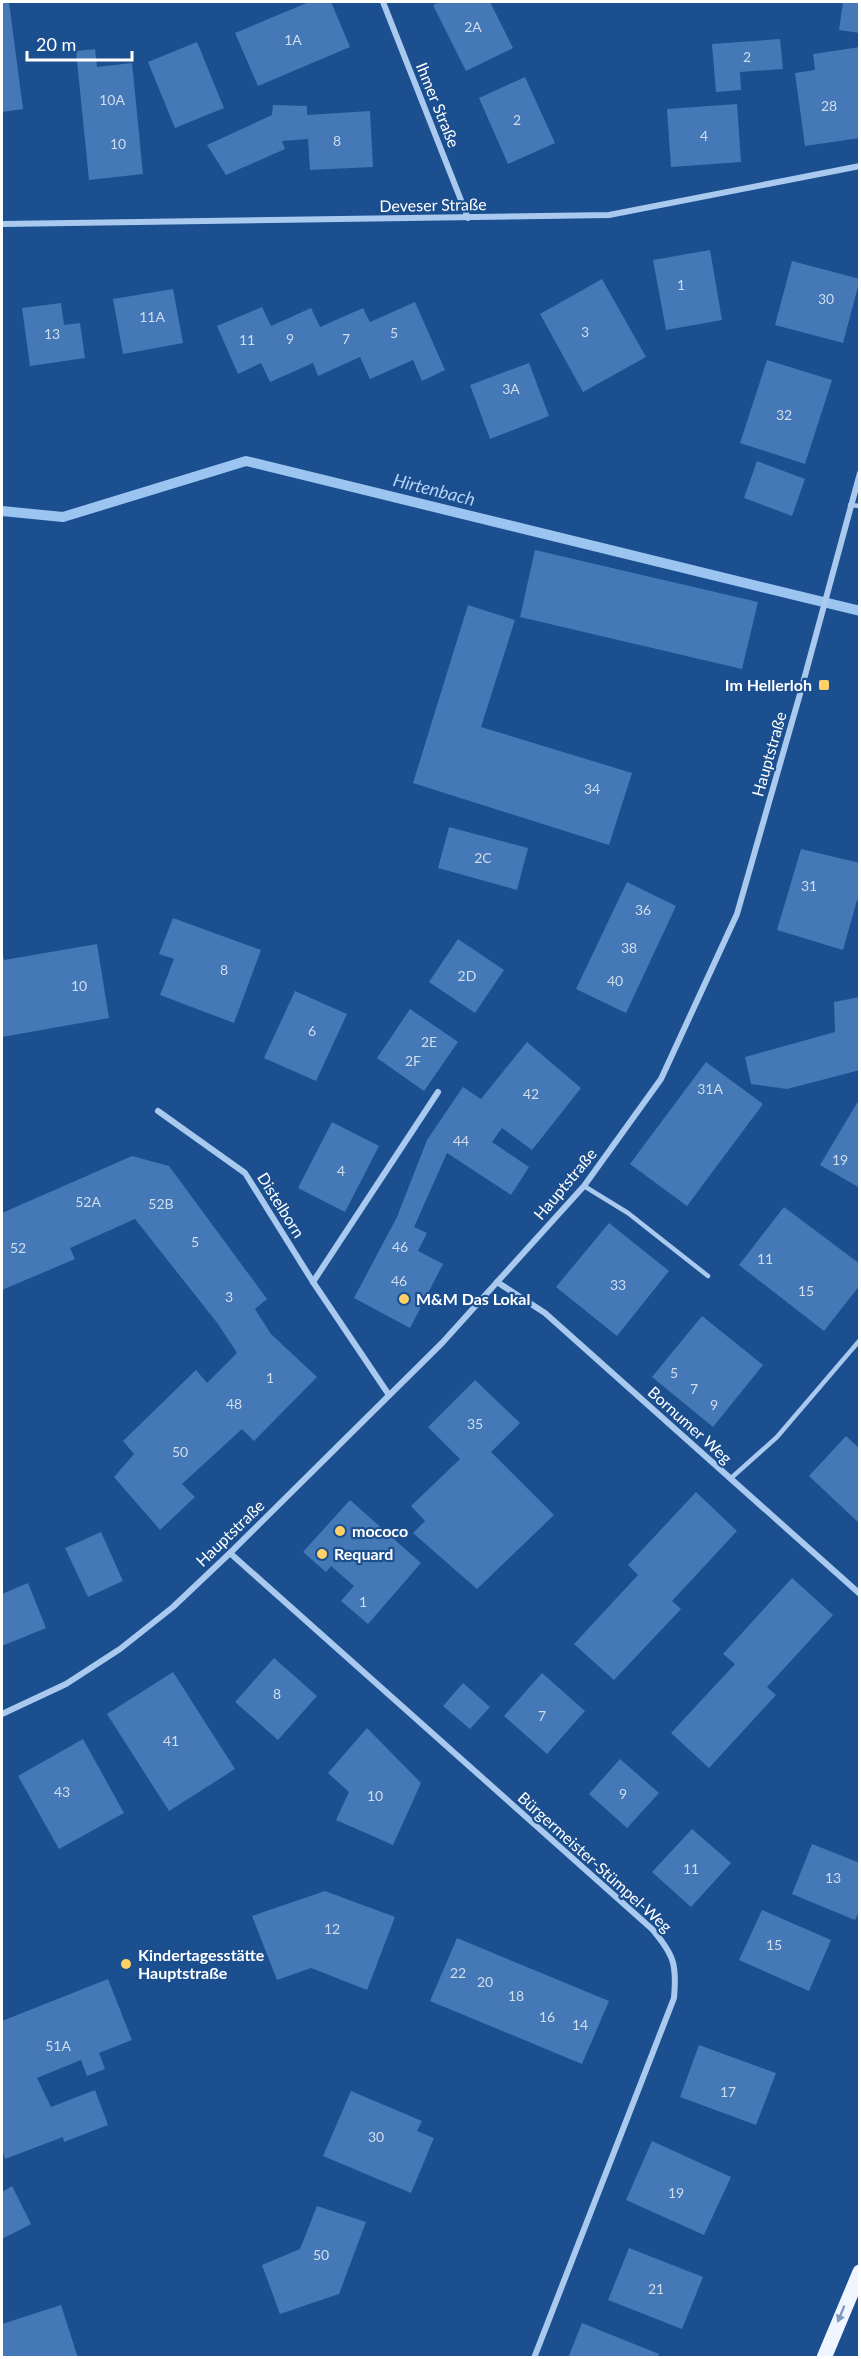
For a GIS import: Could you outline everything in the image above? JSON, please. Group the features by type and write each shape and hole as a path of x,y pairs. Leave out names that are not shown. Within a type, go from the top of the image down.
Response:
{"main road":[{"path":"824,2358 860,2272"}],"street":[{"name":"Ihmer Straße","path":"383,2 468,218"},
{"name":"Deveser Straße","path":"2,224 609,215 860,166"},
{"name":"Hauptstraße","path":"2,1714 66,1684 120,1649 173,1607 230,1553 442,1343 584,1186 661,1079 737,914 860,473"},
{"path":"313,1282 438,1092"},
{"name":"Distelborn","path":"158,1111 245,1173 313,1282 389,1395"},
{"name":"Bornumer Weg","path":"497,1282 545,1313 860,1594"},
{"name":"Bürgermeister-Stümpel-Weg","path":"230,1553 652,1929 668,1948 676,1971 674,1998 534,2358"}],"lane":[{"path":"850,505 860,507"},
{"path":"584,1186 628,1213 708,1276"},
{"path":"730,1479 777,1437 860,1340"}],"building":[{"path":"2,2 9,2 23,109 2,112"},
{"path":"309,2 331,2 350,47 258,86 235,33"},
{"path":"440,2 490,2 513,48 466,71 433,5"},
{"path":"843,2 860,2 860,33 839,30"},
{"path":"780,39 783,69 740,72 741,90 716,92 712,44"},
{"path":"197,42 224,108 175,128 148,62"},
{"path":"860,47 860,138 805,146 795,73 815,70 813,54"},
{"path":"95,49 97,67 132,63 143,174 89,180 76,51"},
{"path":"525,77 555,143 508,164 479,98"},
{"path":"737,104 741,162 671,167 667,109"},
{"path":"273,105 307,106 307,115 370,111 373,167 310,170 308,139 282,141 285,149 226,175 207,145 272,115"},
{"path":"710,250 722,320 666,330 653,260"},
{"path":"792,261 860,279 843,343 775,325"},
{"path":"602,279 646,357 583,392 540,314"},
{"path":"173,289 183,343 123,354 113,299"},
{"path":"415,302 445,370 422,381 413,360 370,379 360,357 318,376 313,363 270,382 261,363 238,374 217,326 262,307 271,326 311,308 320,327 363,308 370,322"},
{"path":"61,303 64,325 80,323 85,358 30,366 22,308"},
{"path":"767,360 832,380 805,464 740,443"},
{"path":"529,363 549,416 490,439 470,385"},
{"path":"757,461 805,479 792,516 744,498"},
{"path":"535,550 758,602 742,669 520,617"},
{"path":"468,605 515,620 481,727 632,773 609,845 413,783"},
{"path":"449,827 528,848 517,890 438,868"},
{"path":"801,849 860,863 860,900 857,900 843,950 777,930"},
{"path":"627,882 676,906 626,1013 576,989"},
{"path":"173,918 261,950 234,1023 160,995 174,959 159,954"},
{"path":"458,939 504,970 475,1013 429,982"},
{"path":"97,944 109,1018 2,1037 2,952 4,960"},
{"path":"295,991 347,1014 316,1081 264,1058"},
{"path":"860,997 860,1070 787,1089 751,1084 745,1057 835,1032 834,1002"},
{"path":"410,1009 458,1042 424,1091 377,1058"},
{"path":"527,1042 581,1088 532,1150 502,1128 492,1142 529,1167 511,1195 447,1153 414,1227 427,1233 418,1251 443,1264 410,1328 354,1298 397,1217 427,1140 463,1087 481,1099"},
{"path":"706,1062 763,1104 687,1206 630,1164"},
{"path":"860,1098 860,1188 820,1165"},
{"path":"332,1122 379,1146 345,1212 298,1188"},
{"path":"132,1156 169,1166 267,1299 255,1309 271,1334 317,1377 254,1441 242,1429 182,1484 195,1497 160,1530 114,1477 134,1454 123,1441 196,1370 207,1383 237,1353 218,1324 135,1219 70,1248 75,1259 2,1290 2,1213"},
{"path":"784,1207 860,1264 860,1285 824,1331 739,1265"},
{"path":"609,1223 669,1271 617,1336 556,1287"},
{"path":"702,1316 763,1365 713,1427 652,1377"},
{"path":"475,1380 520,1423 491,1452 554,1515 477,1589 413,1533 425,1521 411,1506 460,1459 428,1427"},
{"path":"846,1436 860,1449 860,1524 809,1476"},
{"path":"696,1492 737,1531 672,1601 681,1609 614,1680 574,1644 638,1575 628,1565"},
{"path":"350,1500 421,1563 368,1624 341,1601 354,1586 331,1566 326,1572 303,1552"},
{"path":"101,1532 123,1581 88,1597 65,1548"},
{"path":"792,1578 833,1615 767,1687 776,1695 709,1768 671,1733 735,1664 723,1654"},
{"path":"28,1583 46,1628 2,1646 2,1594"},
{"path":"274,1658 317,1696 278,1740 235,1702"},
{"path":"173,1672 235,1769 169,1811 107,1714"},
{"path":"542,1673 585,1711 547,1754 504,1716"},
{"path":"463,1683 490,1707 470,1729 443,1706"},
{"path":"367,1728 421,1783 393,1845 336,1820 349,1792 328,1773"},
{"path":"83,1739 124,1813 59,1849 18,1776"},
{"path":"620,1759 659,1793 627,1828 589,1794"},
{"path":"692,1829 731,1863 691,1907 652,1872"},
{"path":"812,1844 860,1863 860,1910 855,1920 792,1894"},
{"path":"325,1891 395,1917 367,1990 311,1968 277,1980 252,1916"},
{"path":"762,1910 831,1940 809,1991 739,1960"},
{"path":"457,1938 609,2001 582,2064 430,2001"},
{"path":"108,1979 132,2040 99,2053 105,2069 87,2076 81,2060 37,2078 51,2107 95,2090 108,2125 64,2142 63,2137 5,2159 2,2149 2,2021"},
{"path":"699,2045 776,2073 756,2125 680,2097"},
{"path":"351,2091 422,2121 417,2131 434,2138 411,2193 323,2156"},
{"path":"652,2141 731,2177 704,2235 626,2200"},
{"path":"12,2186 31,2224 2,2239 2,2192"},
{"path":"317,2206 366,2222 339,2294 280,2314 262,2265 300,2249"},
{"path":"629,2248 703,2277 682,2329 608,2300"},
{"path":"61,2305 78,2358 2,2358 2,2324"},
{"path":"582,2323 659,2354 657,2358 568,2358"}],"waterway":[{"name":"Hirtenbach","path":"2,511 63,517 246,461 860,611"}],"place":[{"name":"Im Hellerloh","path":"824,685"},
{"name":"M&M Das Lokal","path":"404,1299"},
{"name":"mococo","path":"340,1531"},
{"name":"Requard","path":"322,1554"},
{"name":"Kindertagesstätte Hauptstraße","path":"126,1964"}]}
